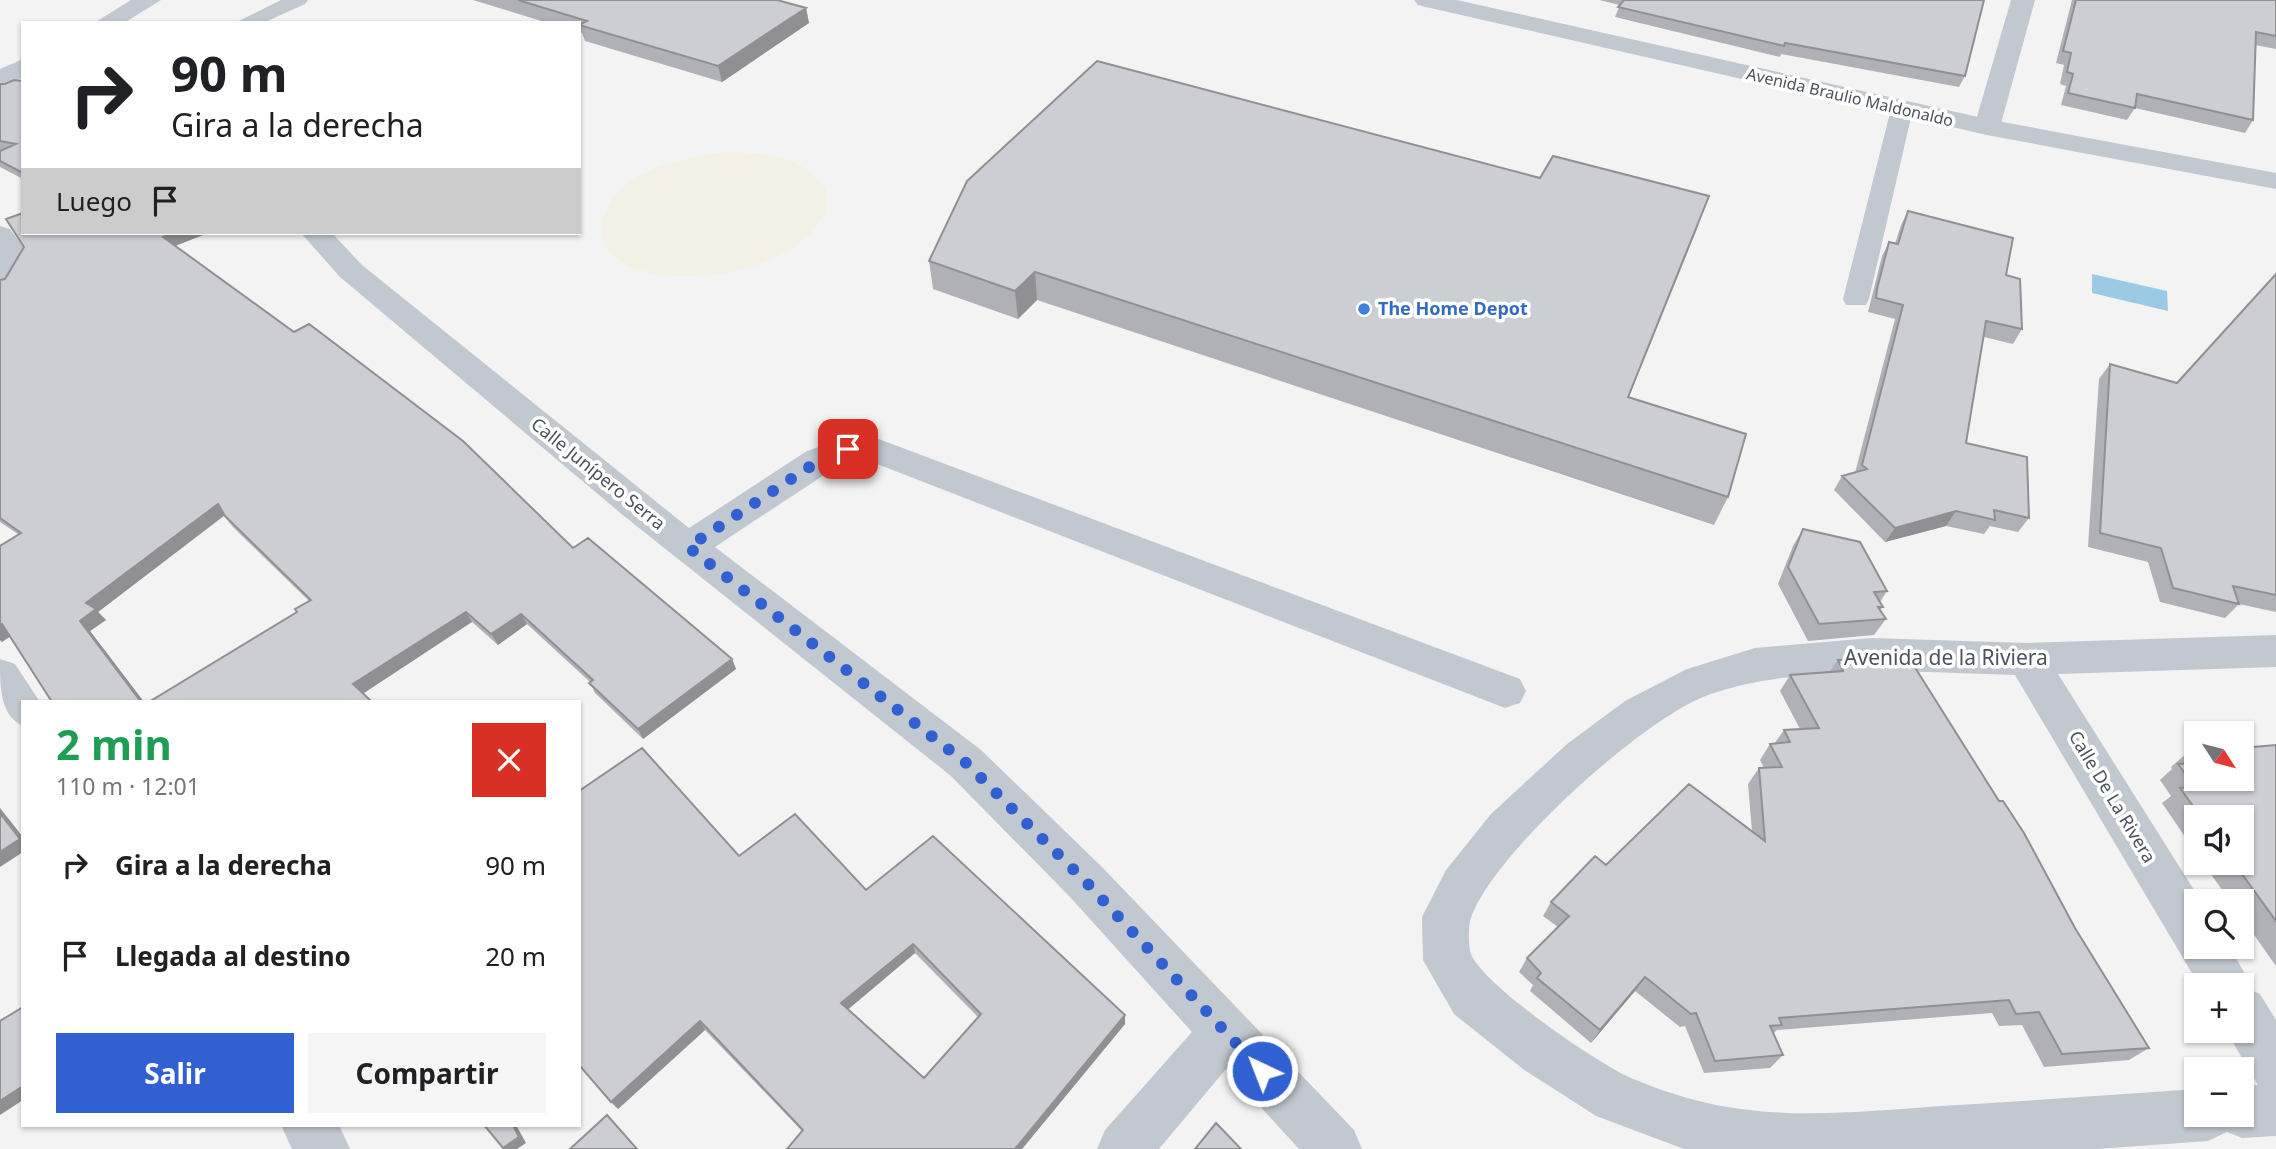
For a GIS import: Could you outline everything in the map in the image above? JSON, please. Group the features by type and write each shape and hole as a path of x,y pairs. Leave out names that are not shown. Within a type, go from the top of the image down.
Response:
{"main road":[{"path":"110,21 149,0"}],"street":[{"name":"Avenida Braulio Maldonaldo","path":"1429,0 1902,109 2276,181"},
{"path":"1987,127 2023,0"},
{"path":"0,234 15,256 0,281"},
{"name":"Calle Junípero Serra","path":"318,235 351,271 688,547 966,763 1086,882 1335,1149"},
{"path":"688,547 820,460 848,449 876,450 1505,691"},
{"name":"Avenida de la Riviera","path":"2184,1117 1809,1142 1700,1128 1614,1098 1541,1051 1472,997 1447,960 1446,917 1463,885 1507,828 1582,757 1640,713 1687,686 1755,664 1871,654 2027,659 2276,651"},
{"name":"Calle De La Rivera","path":"2027,659 2184,916"},
{"path":"0,676 21,706"},
{"path":"2254,1031 2276,1067"},
{"path":"1124,1149 1225,1032"},
{"path":"2254,1111 2276,1110"},
{"path":"308,1127 323,1149"}],"lane":[{"path":"251,21 298,0"},
{"path":"1856,299 1902,109"}],"sand":[{"path":"728,152 768,155 793,162 815,176 824,186 827,194 825,212 821,220 796,246 761,263 720,274 678,276 641,270 614,257 602,235 610,204 620,191 646,172 662,166"}],"water":[{"path":"2092,274 2167,291 2168,311 2092,293"}],"building":[{"path":"518,0 777,0 806,8 718,66 581,26 587,21"},
{"path":"1624,0 1984,0 1965,76 1785,43 1784,46 1618,7"},
{"path":"2076,0 2276,0 2276,36 2256,32 2253,120 2137,94 2135,108 2068,93 2073,74 2067,72 2071,53 2063,51"},
{"name":"The Home Depot","path":"1097,61 1540,178 1553,156 1709,196 1628,397 1746,434 1728,497 1035,272 1015,291 929,261 967,181"},
{"path":"14,80 21,81 21,172 0,161 0,151 16,144 0,141 0,84"},
{"path":"1908,211 2013,238 2006,275 2020,279 2022,329 1986,321 1966,443 2027,457 2029,518 1994,510 1995,520 1956,511 1895,528 1842,476 1867,469 1862,465 1903,305 1876,298 1877,289 1889,242 1898,244"},
{"path":"21,214 21,235 168,235 163,237 294,332 309,324 463,441 573,548 588,538 732,659 638,729 589,683 593,680 521,614 491,634 466,612 353,684 370,700 152,700 297,612 295,609 311,600 225,516 218,504 86,603 96,609 80,621 139,700 51,700 2,624 0,625 0,546 21,533 0,518 0,280 5,279 24,247 6,219"},
{"path":"2276,274 2276,595 2233,586 2239,604 2173,588 2161,548 2100,533 2110,364 2177,383"},
{"path":"1803,529 1860,542 1887,591 1874,592 1883,607 1878,607 1886,619 1819,624 1788,567"},
{"path":"1909,658 1999,801 2003,801 2024,833 2075,928 2149,1048 2062,1054 2039,1012 2016,1014 2009,1000 1779,1018 1782,1025 1770,1026 1783,1055 1715,1061 1696,1013 1691,1014 1645,977 1600,1030 1537,978 1541,973 1527,958 1569,916 1551,902 1595,856 1606,865 1689,784 1765,841 1759,768 1782,767 1770,744 1790,742 1784,730 1819,728 1790,675 1843,671 1838,660"},
{"path":"2276,745 2276,921 2243,875 2254,875 2254,805 2192,805 2180,788 2184,788 2184,791 2254,791 2254,747"},
{"path":"642,748 739,856 795,814 866,890 933,836 1125,1015 1015,1149 787,1149 803,1130 700,1021 611,1102 581,1067 581,790","holes":["913,944 981,1014 924,1078 841,1003"]},
{"path":"0,813 20,839 0,852"},
{"path":"21,1008 21,1087 0,1101 0,1021"},
{"path":"607,1115 637,1149 570,1149"},
{"path":"1216,1123 1241,1149 1195,1149"},
{"path":"486,1127 514,1127 519,1137 503,1148"}],"place":[{"name":"The Home Depot","path":"1364,309"}],"route":[{"path":"848,449 820,460 688,547 966,763 1086,882 1262,1071"}]}
